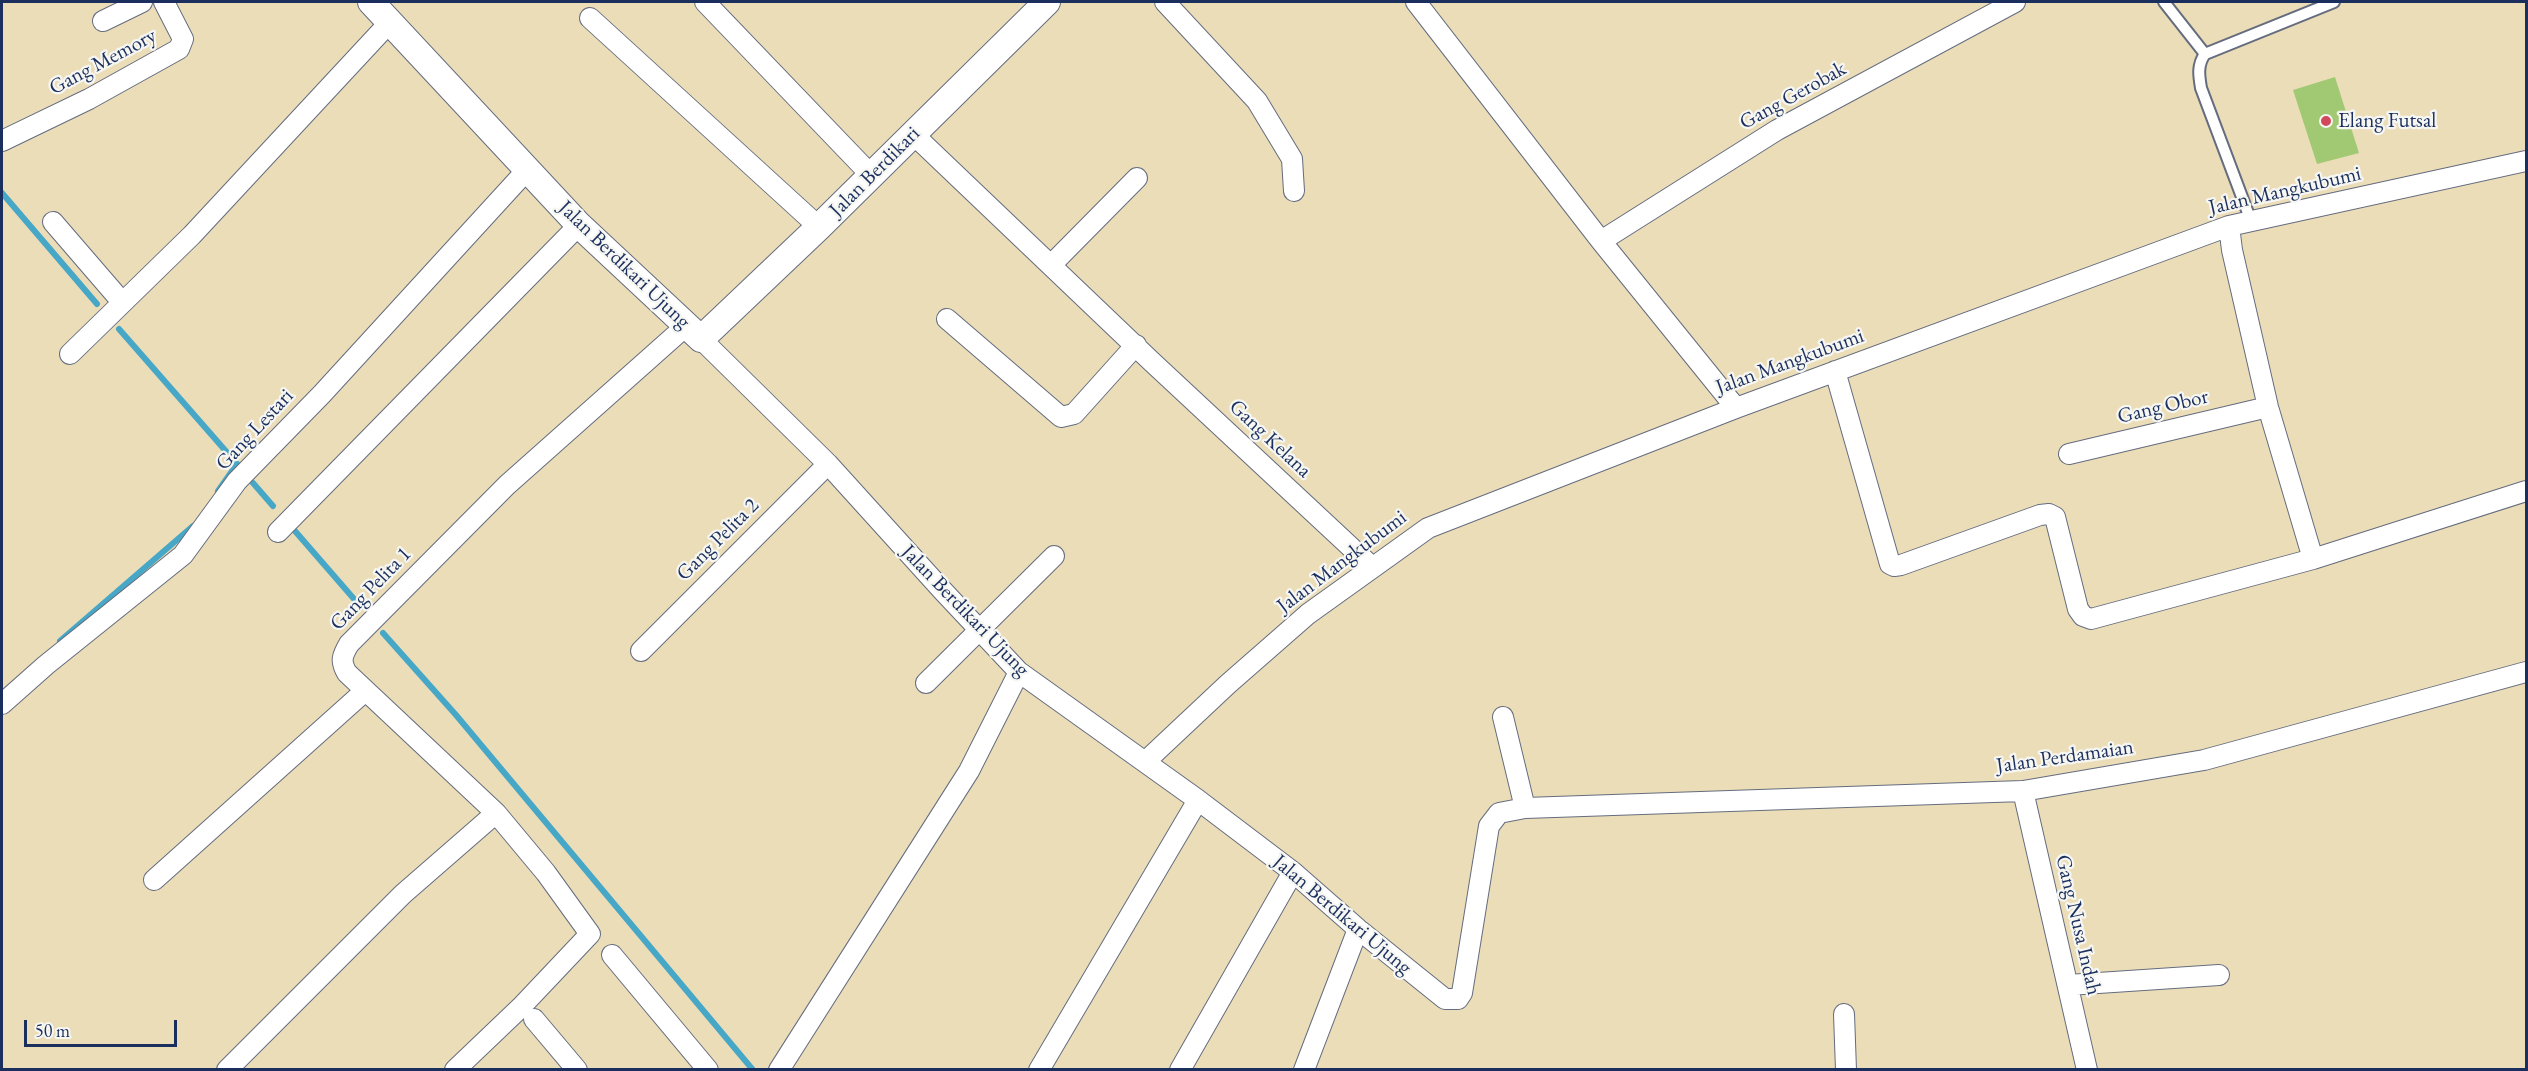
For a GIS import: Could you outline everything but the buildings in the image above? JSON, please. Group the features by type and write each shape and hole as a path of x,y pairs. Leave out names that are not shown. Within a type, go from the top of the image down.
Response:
{"street":[{"name":"Gang Memory","path":"103,21 142,2"},
{"name":"Gang Memory","path":"2,141 89,99 179,49 183,39 164,2"},
{"name":"Jalan Berdikari Ujung","path":"371,2 579,225 694,332 828,464 1019,672 1198,800 1293,873 1445,999 1458,999 1466,970 1489,826 1498,813 1525,808"},
{"path":"705,2 871,175"},
{"name":"Jalan Berdikari","path":"694,332 819,227 1047,2"},
{"path":"1165,2 1257,101 1292,159 1294,191"},
{"path":"1416,2 1600,242 1736,408"},
{"name":"Gang Gerobak","path":"1600,242 1777,130 2014,2"},
{"path":"590,18 819,227"},
{"path":"70,354 192,235 390,22"},
{"name":"Gang Kelana","path":"913,134 1371,566"},
{"name":"Jalan Mangkubumi","path":"1146,761 1228,684 1308,614 1371,566 1428,528 1736,408 2229,226 2526,161"},
{"name":"Gang Lestari","path":"2,704 46,665 183,555 237,481 322,394 526,170"},
{"path":"1052,264 1137,178"},
{"path":"53,222 122,302"},
{"path":"278,532 579,225"},
{"path":"2229,226 2232,250 2268,407 2313,559"},
{"path":"947,319 1062,417 1074,414 1136,345"},
{"name":"Gang Pelita 1","path":"455,1070 590,934 546,873 496,813 347,673 342,656 349,644 507,484 694,332"},
{"path":"1835,371 1890,564 1894,566 2040,515 2049,514 2055,517 2078,609 2083,616 2091,619 2313,559 2526,491"},
{"name":"Gang Obor","path":"2068,453 2268,407"},
{"name":"Gang Pelita 2","path":"641,651 828,464"},
{"path":"926,683 1054,556"},
{"path":"779,1070 969,771 1019,672"},
{"name":"Jalan Perdamaian","path":"1525,808 2023,791 2204,760 2526,672"},
{"path":"154,880 365,690"},
{"path":"1503,717 1525,808"},
{"name":"Gang Nusa Indah","path":"2023,791 2086,1070"},
{"path":"1039,1070 1198,800"},
{"path":"227,1070 403,894 496,813"},
{"path":"1180,1070 1293,873"},
{"path":"1304,1070 1358,929"},
{"path":"612,955 708,1070"},
{"path":"2068,985 2219,975"},
{"path":"1844,1014 1846,1070"},
{"path":"534,1019 577,1070"}],"lane":[{"path":"2164,2 2205,54"},
{"path":"2251,221 2201,88 2198,71 2205,54 2334,2"}],"green space":[{"name":"Elang Futsal","path":"2335,77 2359,153 2317,164 2293,90"}],"waterway":[{"path":"2,193 97,304"},
{"path":"119,329 238,465"},
{"path":"218,491 237,464"},
{"path":"253,483 273,506"},
{"path":"60,641 193,526"},
{"path":"295,531 361,607"},
{"path":"383,633 456,715 753,1070"}],"place":[{"name":"Elang Futsal","path":"2326,121"}]}
